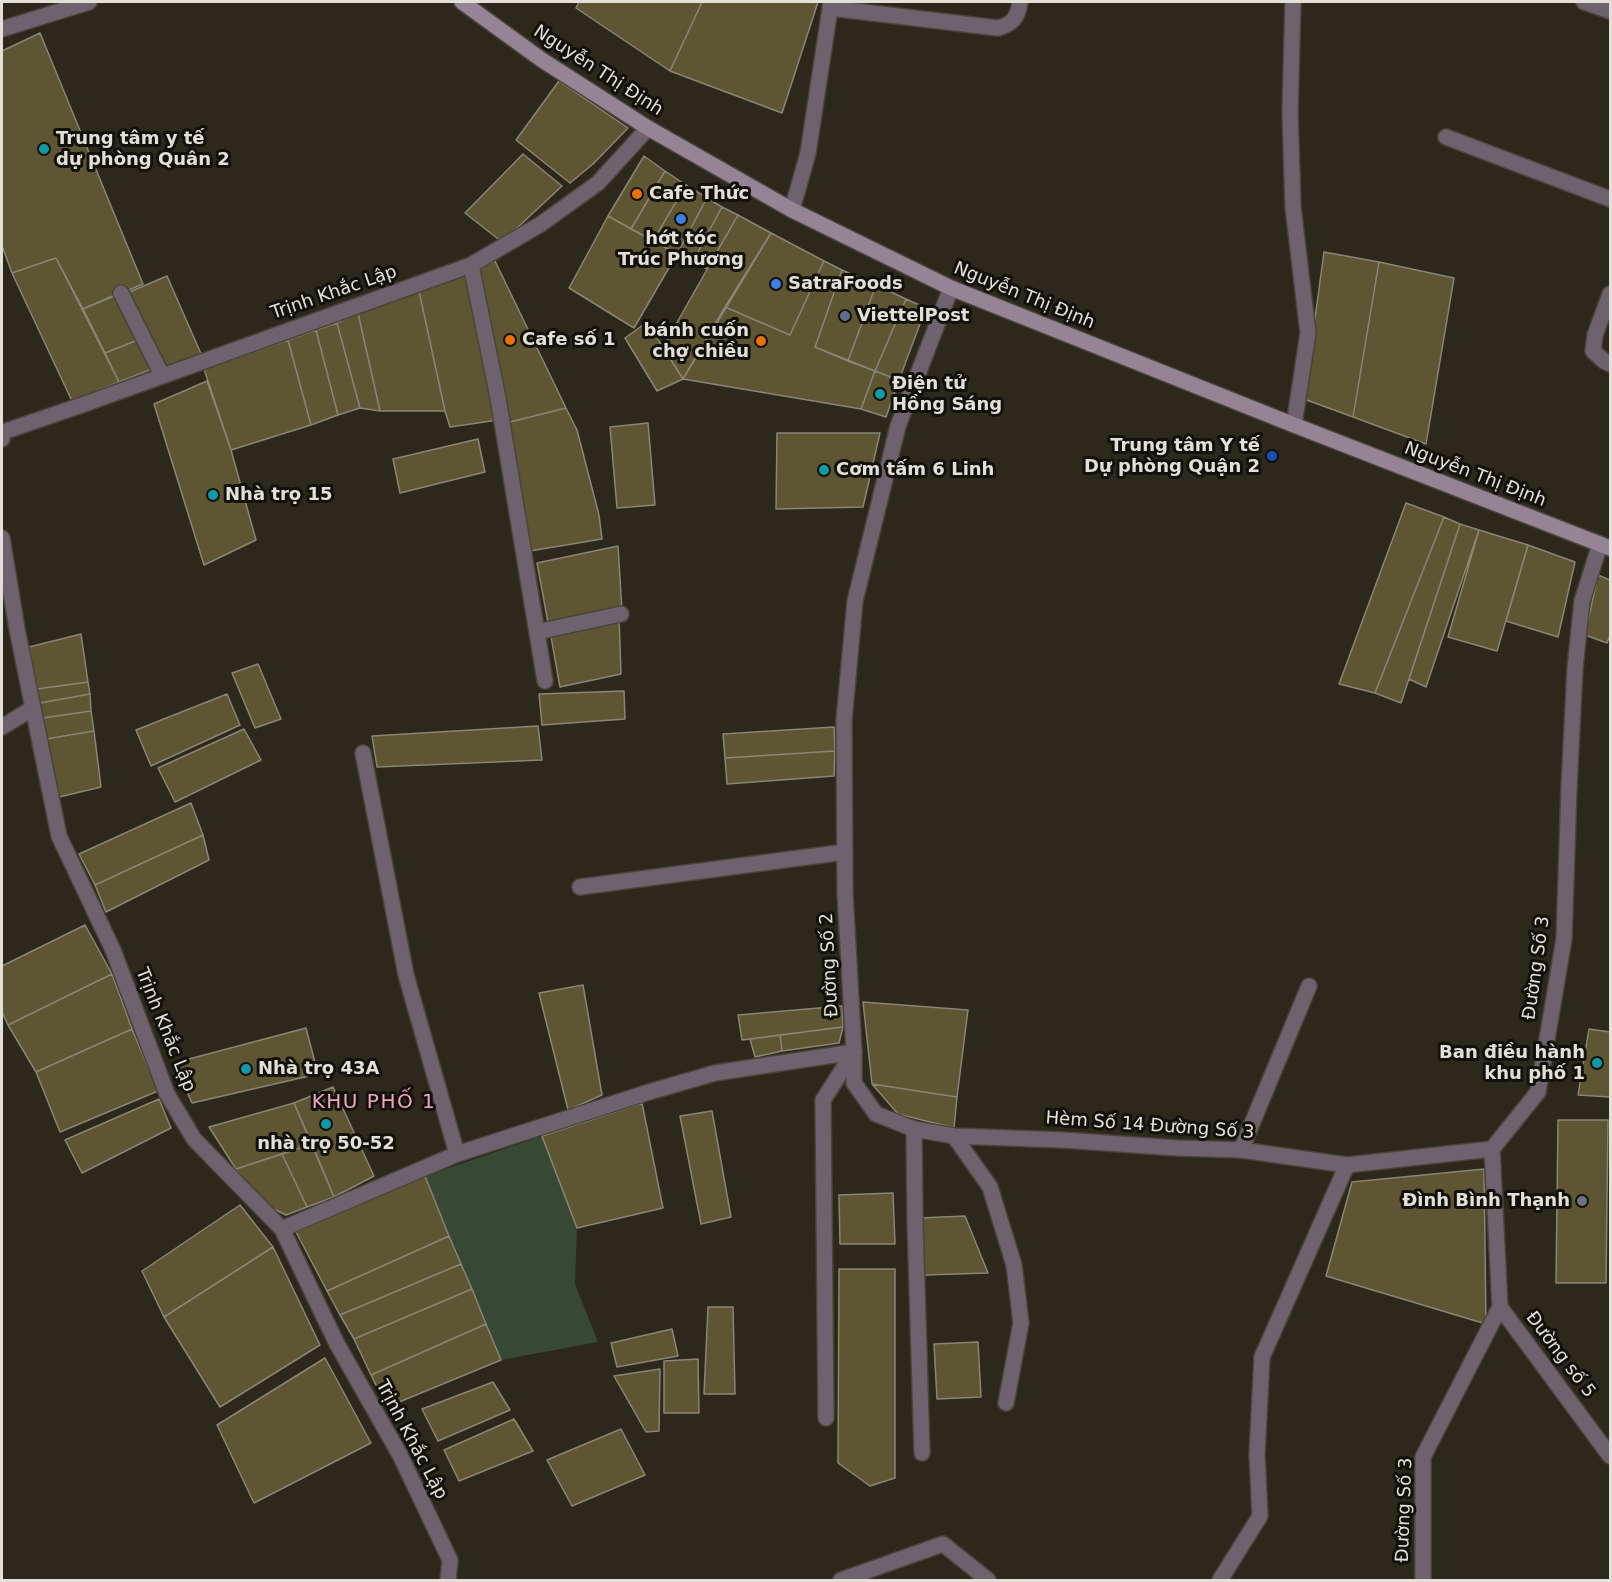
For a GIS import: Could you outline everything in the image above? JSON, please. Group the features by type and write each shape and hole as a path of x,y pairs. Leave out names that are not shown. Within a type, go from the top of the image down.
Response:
{"main road":[{"name":"Nguyễn Thị Định","path":"462,2 542,60 648,128 792,210 951,288 1605,546"}],"street":[{"path":"2,29 89,2"},
{"path":"792,210 808,153 831,5 998,28 1008,26 1020,2"},
{"path":"1293,2 1290,112 1293,207 1308,333 1294,425"},
{"path":"1584,2 1611,11"},
{"name":"Trịnh Khắc Lập","path":"2,438 3,432 471,265 541,224 598,183 648,128"},
{"path":"1446,137 1611,199"},
{"path":"471,265 498,398 545,681"},
{"name":"Đường Số 2","path":"854,1052 845,893 844,720 855,601 898,426 951,288"},
{"path":"121,292 162,375"},
{"path":"1611,294 1595,335 1593,351 1611,364"},
{"name":"Trịnh Khắc Lập","path":"2,538 59,836 113,950 167,1094 194,1139 282,1229 337,1344 400,1455 445,1549 450,1560 448,1581"},
{"name":"Đường Số 3","path":"1492,1149 1538,1092 1564,939 1569,777 1575,668 1582,601 1605,546"},
{"path":"537,632 621,614"},
{"path":"2,727 33,708"},
{"path":"363,753 406,975 456,1154"},
{"path":"580,887 845,852"},
{"path":"1241,1150 1309,986"},
{"path":"282,1229 456,1154 649,1092 715,1073 854,1052"},
{"path":"826,1418 823,1100 854,1052"},
{"name":"Hèm Số 14 Đường Số 3","path":"854,1052 854,1083 876,1114 914,1129 954,1136 1241,1150 1347,1165 1492,1149"},
{"path":"914,1129 922,1453"},
{"path":"954,1136 990,1187 1014,1265 1021,1323 1006,1403"},
{"path":"1492,1149 1500,1307"},
{"path":"1220,1581 1260,1516 1257,1454 1262,1357 1347,1165"},
{"name":"Đường Số 3","path":"1423,1581 1423,1457 1500,1307"},
{"name":"Đường số 5","path":"1500,1307 1611,1456"},
{"path":"841,1581 943,1544 988,1581"}],"green space":[{"path":"542,1136 577,1228 575,1284 598,1342 501,1360 425,1176"}],"building":[{"path":"579,2 702,2 670,71 576,8"},
{"path":"702,2 818,2 782,113 670,71"},
{"name":"Trung tâm y tế dự phòng Quân 2","path":"40,33 143,284 83,309 56,258 12,273 2,246 2,51"},
{"path":"559,81 628,128 593,164 570,183 516,140"},
{"path":"523,154 562,186 502,242 465,213"},
{"name":"Cafe Thức","path":"644,156 665,171 631,229 608,216"},
{"path":"665,171 686,185 653,241 631,229"},
{"name":"hớt tóc Trúc Phương","path":"686,185 707,198 677,254 653,241"},
{"path":"707,198 722,207 693,261 677,254"},
{"path":"722,207 738,215 707,269 693,261"},
{"path":"738,215 771,233 683,379 663,347"},
{"path":"608,216 677,254 634,328 569,288"},
{"name":"SatraFoods","path":"771,233 824,261 790,335 725,307"},
{"path":"1324,252 1379,262 1353,417 1304,399"},
{"path":"56,258 119,382 72,401 12,273"},
{"name":"Cafe số 1","path":"495,261 566,408 506,423 473,271"},
{"name":"bánh cuốn chợ chiều","path":"824,261 842,270 815,347 875,371 861,409 683,379 725,307 790,335"},
{"path":"1379,262 1454,278 1426,444 1353,417"},
{"name":"ViettelPost","path":"842,270 876,285 848,361 815,347"},
{"path":"468,274 498,420 450,427 419,291"},
{"path":"167,276 202,356 164,370 127,293"},
{"path":"876,285 906,299 875,371 848,361"},
{"path":"419,291 445,411 380,411 358,313"},
{"path":"117,294 140,339 105,353 83,309"},
{"path":"906,299 926,308 899,380 875,371"},
{"path":"358,313 380,411 360,408 337,323"},
{"path":"647,322 683,379 657,391 625,338"},
{"path":"337,323 360,408 338,415 316,330"},
{"path":"316,330 338,415 311,425 288,340"},
{"path":"140,339 155,368 119,382 105,353"},
{"path":"288,340 311,425 231,450 204,369"},
{"name":"Điện tử Hồng Sáng","path":"875,371 899,380 886,417 861,409"},
{"name":"Nhà trọ 15","path":"207,381 231,450 256,540 204,565 154,404"},
{"path":"566,408 577,430 599,515 602,539 530,551 506,423"},
{"path":"648,423 655,505 617,508 610,427"},
{"name":"Cơm tấm 6 Linh","path":"777,433 880,433 863,507 776,509"},
{"path":"478,439 485,472 400,493 393,459"},
{"path":"1406,503 1444,517 1375,693 1339,684"},
{"path":"1444,517 1460,524 1401,703 1375,693"},
{"path":"1460,524 1479,530 1426,687 1409,679"},
{"path":"1479,530 1528,545 1497,651 1448,637"},
{"path":"1528,545 1575,562 1558,637 1506,621"},
{"path":"618,546 622,611 549,628 537,563"},
{"path":"1598,575 1610,580 1610,635 1607,643 1585,635"},
{"path":"619,617 621,674 560,687 550,631"},
{"path":"81,634 88,682 37,689 29,647"},
{"path":"258,664 281,719 255,728 232,673"},
{"path":"88,682 90,694 40,703 37,689"},
{"path":"624,691 625,719 542,725 539,694"},
{"path":"90,694 91,711 43,718 40,703"},
{"path":"227,694 240,725 151,766 136,730"},
{"path":"91,711 94,731 46,739 43,718"},
{"path":"538,726 542,760 377,767 372,736"},
{"path":"834,727 835,751 725,758 723,734"},
{"path":"244,729 261,760 175,802 158,768"},
{"path":"94,731 101,787 55,798 46,739"},
{"path":"835,751 834,776 727,784 725,758"},
{"path":"191,803 203,835 95,885 79,854"},
{"path":"203,835 209,860 106,912 95,885"},
{"path":"85,925 112,974 8,1025 2,1012 2,966"},
{"path":"112,974 132,1029 36,1072 8,1025"},
{"path":"583,985 602,1095 568,1110 539,993"},
{"path":"863,1002 968,1010 957,1097 872,1084"},
{"path":"842,1006 843,1027 742,1040 738,1015"},
{"path":"843,1027 839,1043 782,1051 780,1035"},
{"name":"Nhà trọ 43A","path":"306,1028 318,1074 192,1103 174,1063"},
{"path":"132,1029 158,1091 60,1132 36,1072"},
{"name":"Ban điều hành khu phố 1","path":"1589,1029 1610,1032 1610,1097 1578,1095"},
{"path":"780,1035 782,1051 755,1057 750,1039"},
{"path":"872,1084 957,1097 954,1128 898,1114"},
{"name":"nhà trọ 50-52","path":"333,1087 374,1176 334,1197 294,1103"},
{"path":"159,1099 171,1128 82,1173 65,1140"},
{"path":"294,1103 312,1144 236,1169 209,1127"},
{"path":"642,1103 663,1208 577,1228 542,1136"},
{"path":"712,1111 731,1217 701,1224 680,1116"},
{"name":"Đình Bình Thạnh","path":"1558,1120 1608,1120 1606,1283 1556,1283"},
{"path":"312,1144 334,1197 307,1207 282,1154"},
{"path":"282,1154 307,1207 286,1215 259,1202 236,1169"},
{"path":"1484,1169 1486,1324 1326,1276 1352,1182"},
{"path":"425,1176 449,1236 327,1291 296,1232"},
{"path":"893,1193 895,1244 840,1244 839,1195"},
{"path":"240,1205 273,1247 164,1317 142,1271"},
{"path":"965,1216 988,1273 924,1275 920,1218"},
{"path":"449,1236 461,1264 340,1315 327,1291"},
{"path":"273,1247 320,1345 220,1407 164,1317"},
{"path":"461,1264 472,1289 354,1339 340,1315"},
{"path":"839,1269 895,1269 895,1478 870,1486 838,1463"},
{"path":"472,1289 486,1324 371,1375 354,1339"},
{"path":"708,1307 733,1307 735,1394 704,1394"},
{"path":"486,1324 501,1360 387,1407 371,1375"},
{"path":"672,1329 678,1356 617,1367 611,1343"},
{"path":"978,1342 981,1397 937,1399 934,1344"},
{"path":"325,1358 371,1443 254,1503 217,1425"},
{"path":"698,1359 699,1413 664,1413 664,1361"},
{"path":"660,1369 659,1431 646,1432 614,1376"},
{"path":"493,1382 510,1410 438,1441 422,1409"},
{"path":"514,1419 533,1451 459,1481 444,1450"},
{"path":"621,1429 645,1475 572,1506 547,1460"}],"place":[{"name":"Trung tâm y tế dự phòng Quân 2","path":"44,149"},
{"name":"Cafe Thức","path":"637,194"},
{"name":"hớt tóc Trúc Phương","path":"681,219"},
{"name":"SatraFoods","path":"776,284"},
{"name":"ViettelPost","path":"845,316"},
{"name":"Cafe số 1","path":"510,340"},
{"name":"bánh cuốn chợ chiều","path":"761,341"},
{"name":"Điện tử Hồng Sáng","path":"880,394"},
{"name":"Trung tâm Y tế Dự phòng Quận 2","path":"1272,456"},
{"name":"Cơm tấm 6 Linh","path":"824,470"},
{"name":"Nhà trọ 15","path":"213,495"},
{"name":"Ban điều hành khu phố 1","path":"1597,1063"},
{"name":"Nhà trọ 43A","path":"246,1069"},
{"name":"nhà trọ 50-52","path":"326,1124"},
{"name":"Đình Bình Thạnh","path":"1582,1201"}],"district":[{"name":"KHU PHỐ 1","path":"374,1103"}]}
